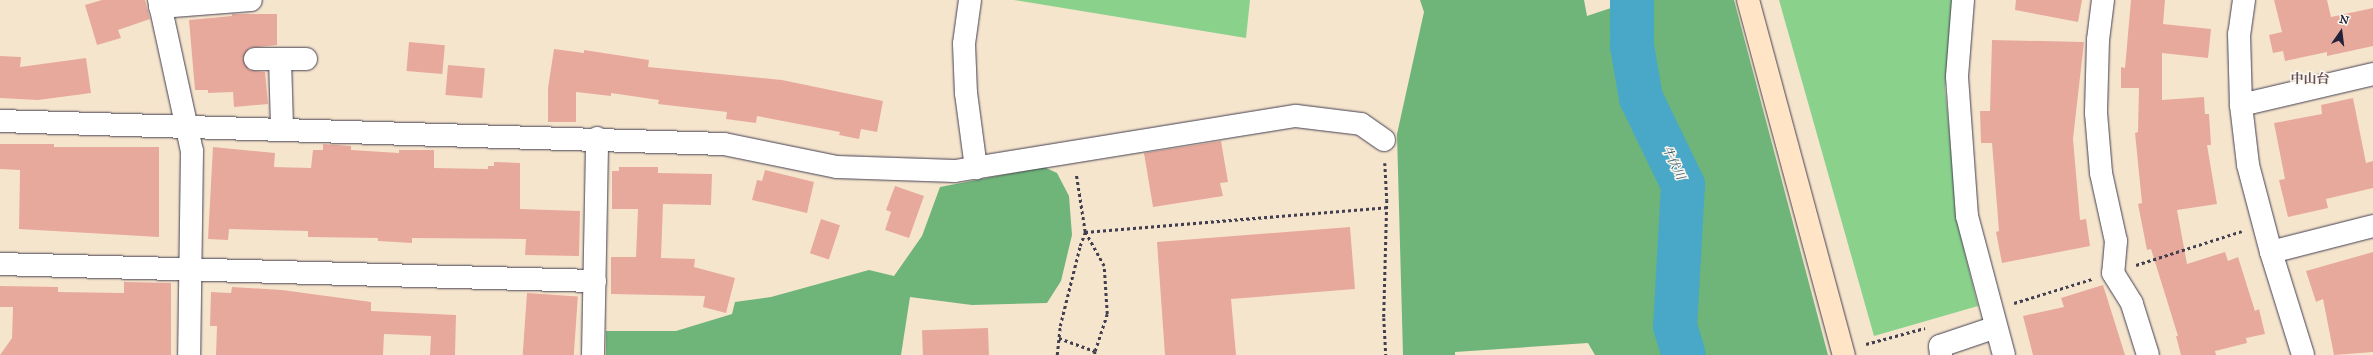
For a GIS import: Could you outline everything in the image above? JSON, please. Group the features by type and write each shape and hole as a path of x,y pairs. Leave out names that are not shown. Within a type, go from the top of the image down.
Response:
{"street":[{"path":"189,355 192,151 160,3 251,0"},
{"path":"970,0 964,44 966,93 976,168"},
{"path":"1748,0 1844,355"},
{"path":"1963,0 1957,77 1967,216 2004,355"},
{"path":"2103,0 2098,40 2096,114 2101,173 2116,241 2113,273 2132,304 2148,355"},
{"path":"2244,0 2239,34 2241,105 2248,165 2271,252 2303,355"},
{"path":"255,59 306,58"},
{"path":"280,59 282,128"},
{"path":"2241,105 2373,74"},
{"path":"0,121 597,138 724,144 836,167 955,172 1073,154 1165,136 1296,116 1361,124 1384,140"},
{"path":"593,355 597,138"},
{"path":"2271,252 2373,226"},
{"path":"0,264 190,268 595,281"},
{"path":"1941,355 1940,346 1996,327"}],"path":[{"path":"1384,140 1387,207 1384,318 1386,355"},
{"path":"1073,154 1086,232 1104,266 1106,314 1095,355"},
{"path":"1086,232 1387,207"},
{"path":"1057,355 1059,338 1080,246 1086,232"},
{"path":"1059,338 1095,351"}],"green space":[{"path":"1014,0 1250,0 1246,38"},
{"path":"1420,0 1584,0 1587,16 1635,0 1734,0 1828,355 1595,355 1588,343 1455,352 1455,355 1403,355 1397,134 1424,12"},
{"path":"1779,0 1952,0 1945,88 1959,230 1978,306 1874,336"},
{"path":"1044,167 1057,173 1069,196 1072,235 1061,281 1047,303 972,305 910,297 901,355 606,355 606,331 676,331 732,314 735,302 771,297 869,270 894,276 922,236 940,187"}],"building":[{"path":"102,0 145,0 150,19 118,30 121,38 97,45 85,5"},
{"path":"2016,0 2082,0 2078,22 2015,10"},
{"path":"2131,0 2165,0 2163,24 2211,29 2208,58 2162,53 2162,100 2204,97 2205,114 2209,114 2211,145 2207,145 2217,204 2177,210 2187,264 2225,252 2228,261 2238,257 2255,311 2259,309 2265,334 2246,338 2247,343 2215,351 2216,355 2181,355 2176,336 2178,336 2151,249 2147,250 2138,204 2142,203 2135,133 2138,132 2139,88 2121,88 2121,67 2125,68"},
{"path":"2274,0 2327,0 2331,17 2373,8 2373,46 2327,56 2327,52 2285,61 2283,51 2273,53 2269,35 2282,32"},
{"path":"232,14 277,14 277,45 249,48 243,59 249,70 265,72 268,104 234,107 233,92 208,93 208,90 195,90 189,20 232,16"},
{"path":"1992,40 2084,42 2073,139 2080,220 2086,219 2090,246 2002,263 1996,232 1999,231 1992,143 1981,143 1980,111 1990,111"},
{"path":"409,42 445,45 442,74 406,71"},
{"path":"554,49 584,53 584,50 649,60 648,67 782,80 883,101 877,132 861,129 859,139 839,135 840,132 757,116 756,123 726,119 727,112 658,104 659,100 611,93 611,96 576,92 576,122 548,122 548,88"},
{"path":"0,56 21,57 20,67 86,58 91,93 38,100 0,98"},
{"path":"448,65 485,68 482,98 445,95"},
{"path":"2353,98 2366,163 2373,161 2373,188 2326,199 2328,208 2288,217 2279,180 2285,179 2274,123 2322,114 2321,105"},
{"path":"1221,141 1228,182 1220,183 1223,196 1153,207 1144,153"},
{"path":"0,144 54,144 54,147 159,147 159,237 19,229 20,170 0,169"},
{"path":"323,144 351,146 351,150 399,153 399,150 434,150 434,168 488,169 488,166 494,166 494,162 520,163 520,209 580,211 579,256 525,255 526,239 412,238 412,243 378,241 378,238 308,237 308,231 229,229 228,240 208,239 213,147 275,153 274,167 311,168 313,150 323,150"},
{"path":"619,167 658,167 658,173 712,174 711,205 663,204 661,258 695,259 694,267 735,278 726,313 703,307 705,296 611,294 611,257 636,257 638,209 612,209 612,171 619,171"},
{"path":"765,170 814,182 807,213 752,200 757,180 762,181"},
{"path":"895,186 924,196 909,238 885,230 891,212 886,210"},
{"path":"821,219 840,225 829,259 810,253"},
{"path":"1350,227 1355,289 1231,299 1236,355 1165,355 1157,242"},
{"path":"2373,252 2373,352 2334,355 2323,299 2316,302 2306,271"},
{"path":"124,282 171,283 171,355 0,355 12,338 13,307 0,307 0,286 58,287 58,292 124,293"},
{"path":"2103,285 2125,355 2033,355 2023,316 2064,307 2061,298"},
{"path":"232,287 282,290 371,302 371,311 456,315 455,355 430,355 431,336 384,334 383,355 216,355 217,326 210,326 211,292 231,293"},
{"path":"527,293 578,297 574,355 523,355"},
{"path":"988,328 989,355 923,355 922,330"}],"waterway":[{"name":"牛伏川","path":"1632,0 1632,46 1641,98 1683,185 1675,326 1684,355"}],"district":[{"name":"中山台","path":"2310,79"}]}
